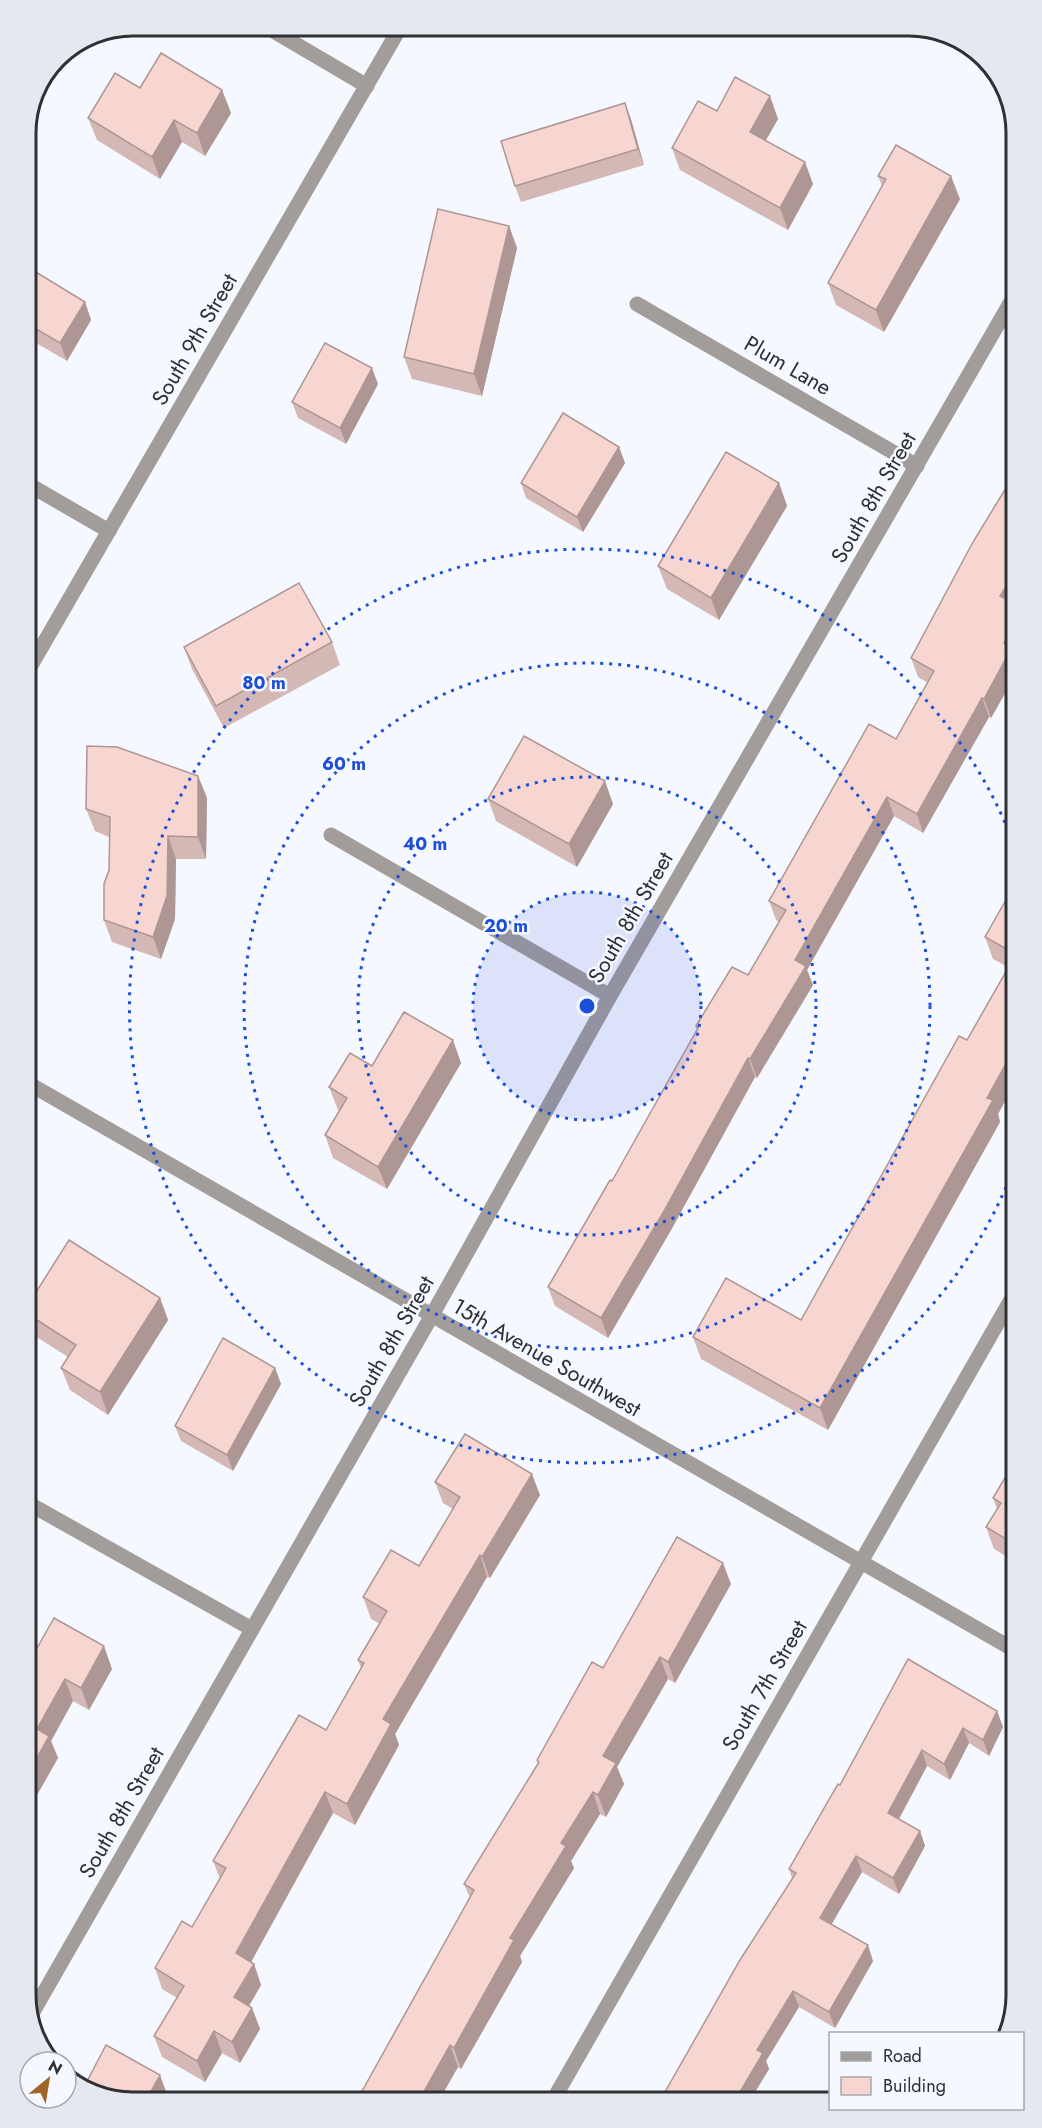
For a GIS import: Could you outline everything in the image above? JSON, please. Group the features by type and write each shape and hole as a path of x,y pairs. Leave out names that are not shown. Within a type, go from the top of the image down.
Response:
{"street":[{"path":"282,36 367,86"},
{"name":"South 9th Street","path":"36,658 395,36"},
{"name":"Plum Lane","path":"637,304 917,466"},
{"name":"South 8th Street","path":"37,2005 431,1317 610,996 1006,312"},
{"path":"36,489 109,531"},
{"path":"331,835 610,996"},
{"name":"15th Avenue Southwest","path":"36,1088 431,1317 1006,1645"},
{"name":"South 7th Street","path":"558,2092 1006,1310"},
{"path":"36,1508 252,1629"}],"building":[{"path":"161,53 222,90 197,133 174,120 152,157 88,118 115,73 140,88"},
{"path":"735,77 770,96 750,132 805,162 780,208 672,148 698,101 717,111"},
{"path":"625,103 638,149 515,186 501,141"},
{"path":"896,145 951,176 876,310 828,283 886,179 878,176"},
{"path":"438,209 509,226 474,374 404,357"},
{"path":"36,272 85,302 60,343 36,329"},
{"path":"325,343 372,368 340,428 292,402"},
{"path":"563,413 619,447 577,517 521,483"},
{"path":"726,452 779,483 711,598 658,566"},
{"path":"1006,488 1006,586 1000,596 1006,599 1006,639 1004,643 1006,644 1006,658 917,814 887,797 795,960 806,966 750,1059 748,1058 664,1211 601,1318 548,1287 610,1180 612,1181 698,1028 696,1026 732,967 748,975 786,910 769,901 869,724 896,739 934,671 911,658 973,542"},
{"path":"299,583 332,642 216,706 184,647"},
{"path":"524,736 605,781 569,844 488,799"},
{"path":"87,746 117,747 198,776 198,837 168,836 167,896 153,937 104,920 104,884 109,870 110,817 86,809"},
{"path":"1006,900 1006,949 985,937"},
{"path":"1006,972 1006,1063 987,1098 993,1100 820,1408 693,1337 726,1278 801,1320 959,1036 967,1040"},
{"path":"404,1012 453,1040 378,1167 325,1135 347,1098 329,1087 350,1053 372,1066"},
{"path":"69,1240 160,1298 100,1392 61,1368 76,1345 36,1319 36,1292"},
{"path":"223,1338 275,1368 227,1455 175,1426"},
{"path":"465,1434 532,1474 482,1557 480,1555 383,1719 391,1724 347,1804 325,1792 236,1953 254,1964 234,1997 252,2008 232,2042 214,2031 197,2061 154,2036 184,1986 155,1968 182,1921 192,1927 226,1868 213,1861 299,1715 326,1730 364,1663 358,1660 387,1611 363,1597 391,1550 419,1566 460,1497 435,1482"},
{"path":"1006,1476 1006,1539 986,1527 1001,1503 993,1498"},
{"path":"677,1537 723,1563 668,1662 660,1657 603,1756 616,1763 598,1795 593,1792 561,1843 566,1846 510,1938 514,1940 454,2048 450,2045 424,2092 362,2092 474,1890 464,1884 539,1762 537,1760 592,1662 603,1668"},
{"path":"54,1618 104,1646 81,1688 65,1679 37,1729 49,1736 36,1759 36,1647"},
{"path":"908,1659 997,1711 983,1740 963,1728 944,1764 922,1750 888,1813 920,1831 893,1878 856,1856 820,1918 868,1945 829,2012 793,1991 757,2050 763,2053 740,2092 665,2092 740,1960 796,1873 789,1869 838,1784 840,1785"},
{"path":"106,2045 160,2075 151,2092 114,2090 87,2081"}]}
